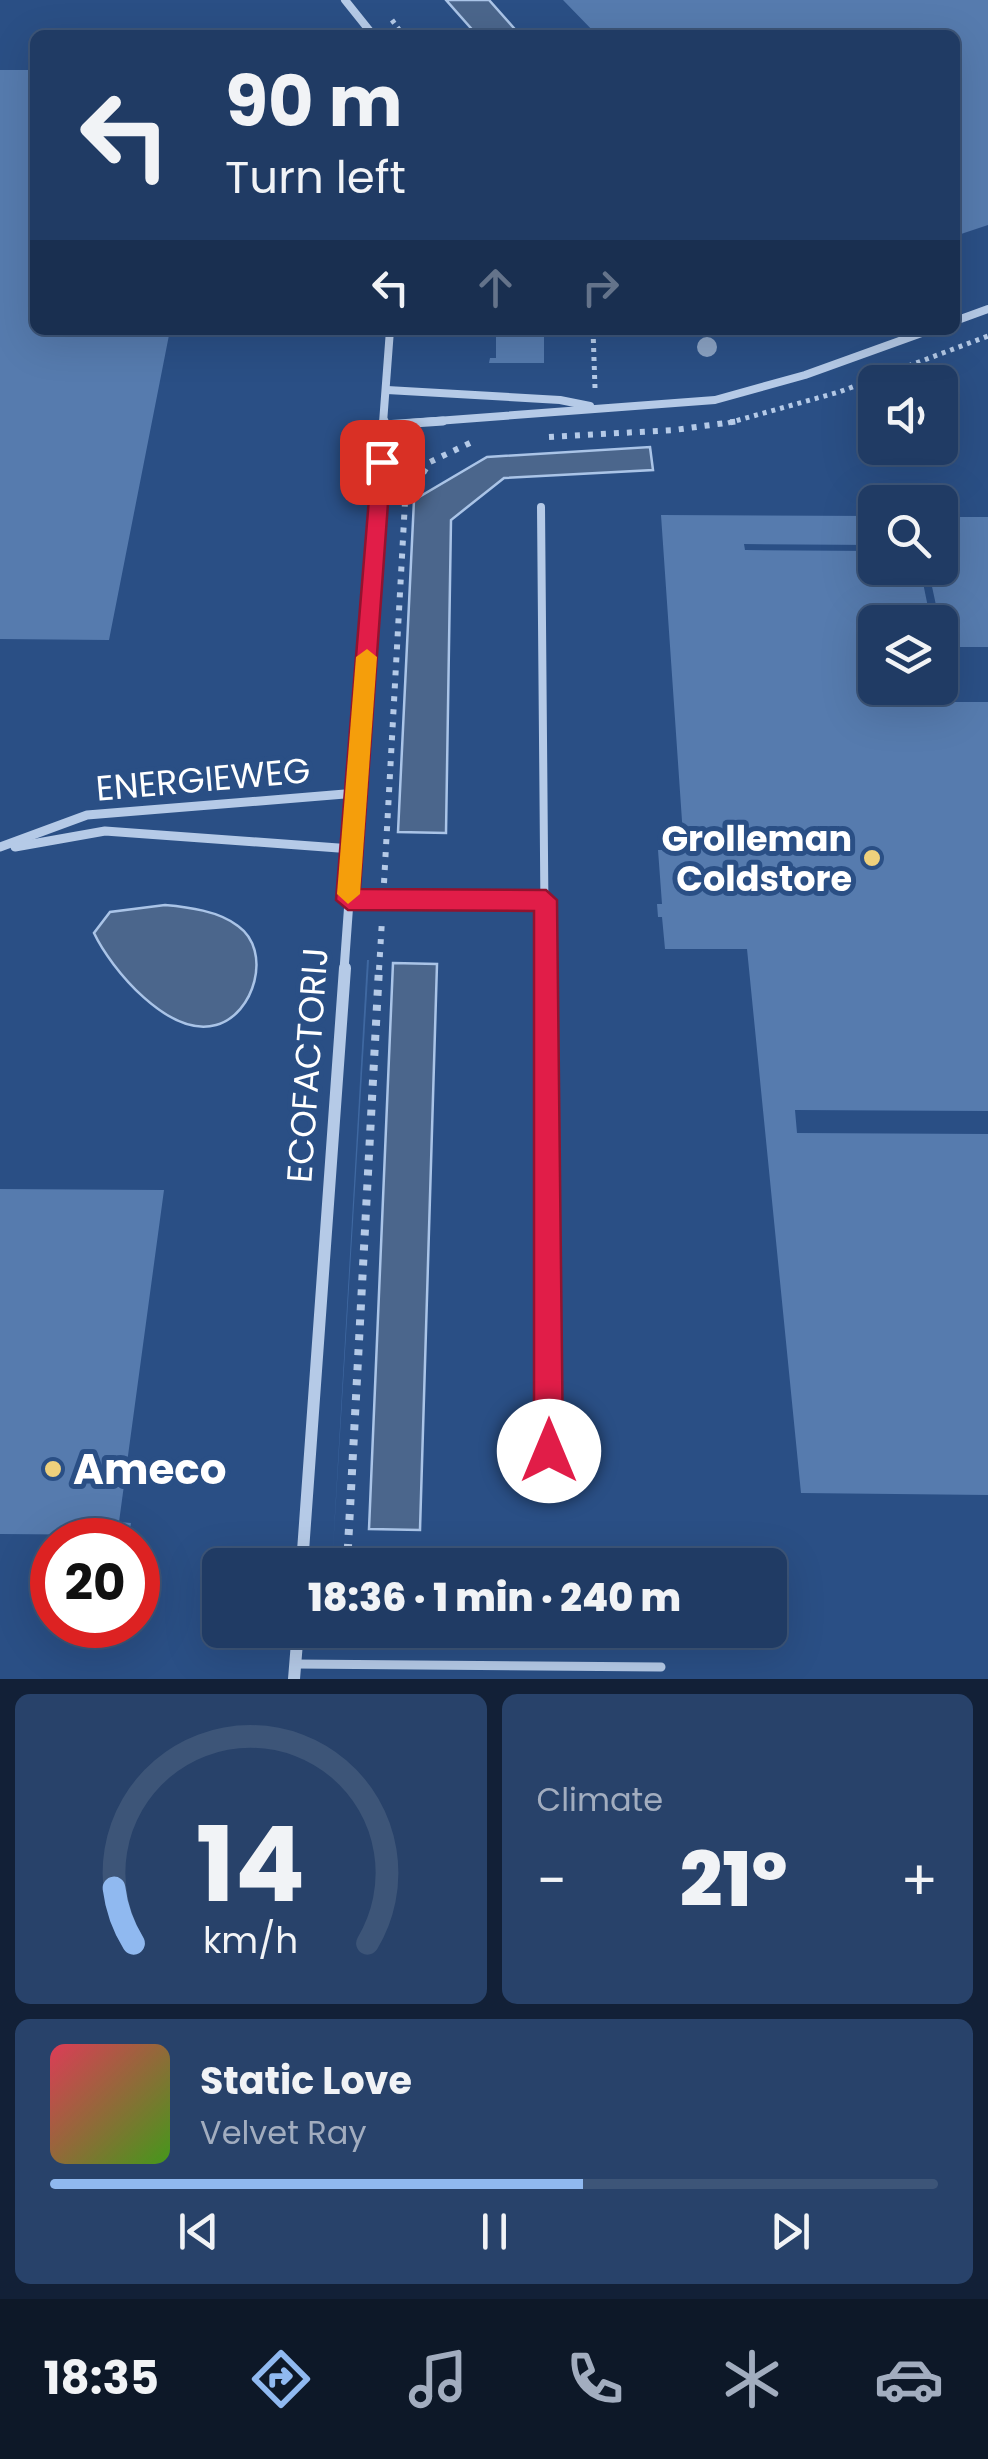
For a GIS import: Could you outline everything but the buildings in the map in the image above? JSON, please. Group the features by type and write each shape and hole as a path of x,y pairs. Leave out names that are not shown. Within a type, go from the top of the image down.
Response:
{"street":[{"path":"345,0 370,30"},
{"path":"960,319 988,309"},
{"name":"ECOFACTORIJ","path":"303,1548 390,335"},
{"path":"384,425 558,414 595,407 684,404 746,393 915,335"},
{"path":"386,390 560,400 595,407"},
{"name":"ENERGIEWEG","path":"0,848 86,816 357,792"},
{"name":"ENERGIEWEG","path":"0,848 105,831 352,848"}],"lane":[{"path":"541,507 549,1490"},
{"path":"348,900 546,900"},
{"path":"295,1672 661,1667"}],"path":[{"name":"ECOFACTORIJ","path":"349,1548 404,520 412,483"}],"shaded area":[{"path":"446,0 489,0 516,30 473,30"},
{"path":"650,447 653,470 504,478 451,520 446,833 398,832 414,500 487,457"},
{"path":"165,905 222,917 249,937 255,951 254,981 249,996 229,1019 198,1026 161,1011 128,981 94,933 110,912"},
{"path":"367,960 369,960 333,1548"},
{"path":"393,963 437,964 420,1530 369,1529"}],"slow traffic":[{"path":"348,894 367,657"}],"place":[{"name":"Grolleman Coldstore","path":"872,858"},
{"name":"Ameco","path":"53,1469"}],"route":[{"path":"382,462 348,900 546,900 549,1451"}]}
